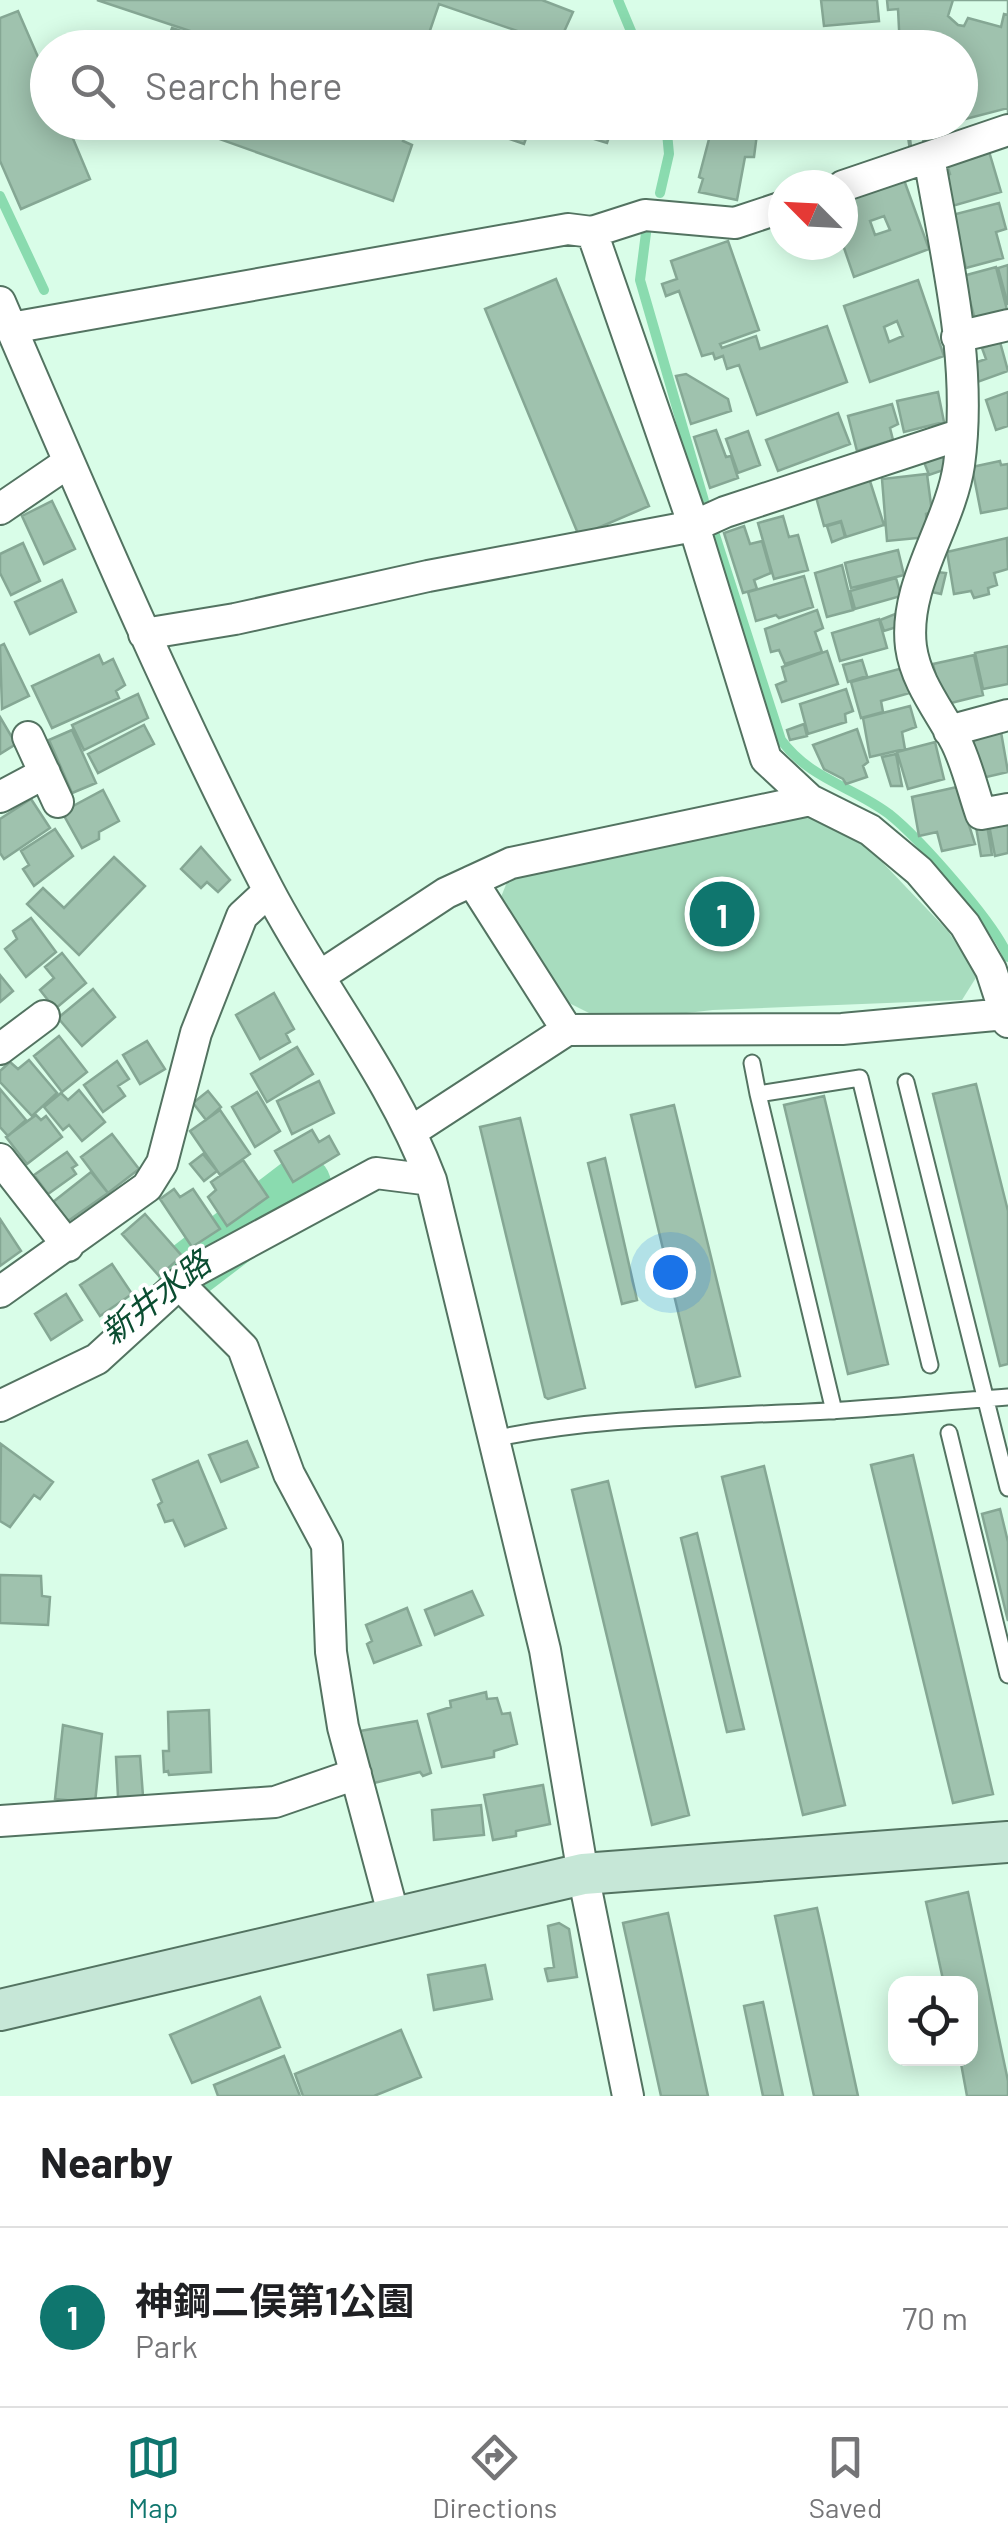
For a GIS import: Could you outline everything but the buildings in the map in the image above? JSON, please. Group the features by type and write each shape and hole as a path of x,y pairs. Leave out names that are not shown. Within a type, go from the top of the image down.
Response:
{"street":[{"path":"858,181 1008,130"},
{"path":"929,157 965,411 954,490 914,602 910,642 914,662 957,744 981,814 1008,809"},
{"path":"628,2096 583,1874 545,1650 430,1180 412,1131 269,891 144,634 6,315 568,228 592,232 646,215 735,223 768,211"},
{"path":"412,1131 568,1030 842,1029 1007,1018 991,970 965,925 919,871 870,830 810,800 766,759 694,526 592,232"},
{"path":"957,337 1008,325"},
{"path":"144,634 694,526 962,434"},
{"path":"0,509 70,462"},
{"path":"949,731 1008,715"},
{"path":"28,736 58,802"},
{"path":"0,797 46,773"},
{"path":"320,976 446,893 511,863 810,800"},
{"path":"472,881 568,1030"},
{"path":"0,1292 148,1187 162,1163 196,1032 242,916 269,891"},
{"path":"0,1049 44,1016"},
{"path":"0,1159 11,1194 68,1246"},
{"path":"0,1406 96,1359 192,1273 376,1173 430,1180"},
{"path":"180,1284 243,1348 289,1474 326,1545 331,1652 343,1727 394,1917"},
{"path":"0,1821 276,1802 356,1774"},
{"path":"0,2010 583,1874 1008,1842"}],"lane":[{"path":"752,1063 834,1411"},
{"path":"758,1094 860,1078 930,1365"},
{"path":"906,1082 1008,1488"},
{"path":"493,1438 530,1431 681,1418 1008,1397"},
{"path":"949,1433 1008,1675"}],"green space":[{"path":"813,816 863,842 948,931 977,976 962,1000 713,1010 607,1022 567,1002 501,897 511,872"}],"waterway":[{"path":"618,0 630,30"},
{"path":"660,193 669,154 668,140"},
{"path":"0,196 44,290"},
{"path":"646,233 640,280 704,501 781,740 819,774 875,804 902,825 973,903 1008,957"},
{"name":"新井水路","path":"187,1272 302,1184"}],"place":[{"name":"神鋼二俣第1公園","path":"722,914"}]}
